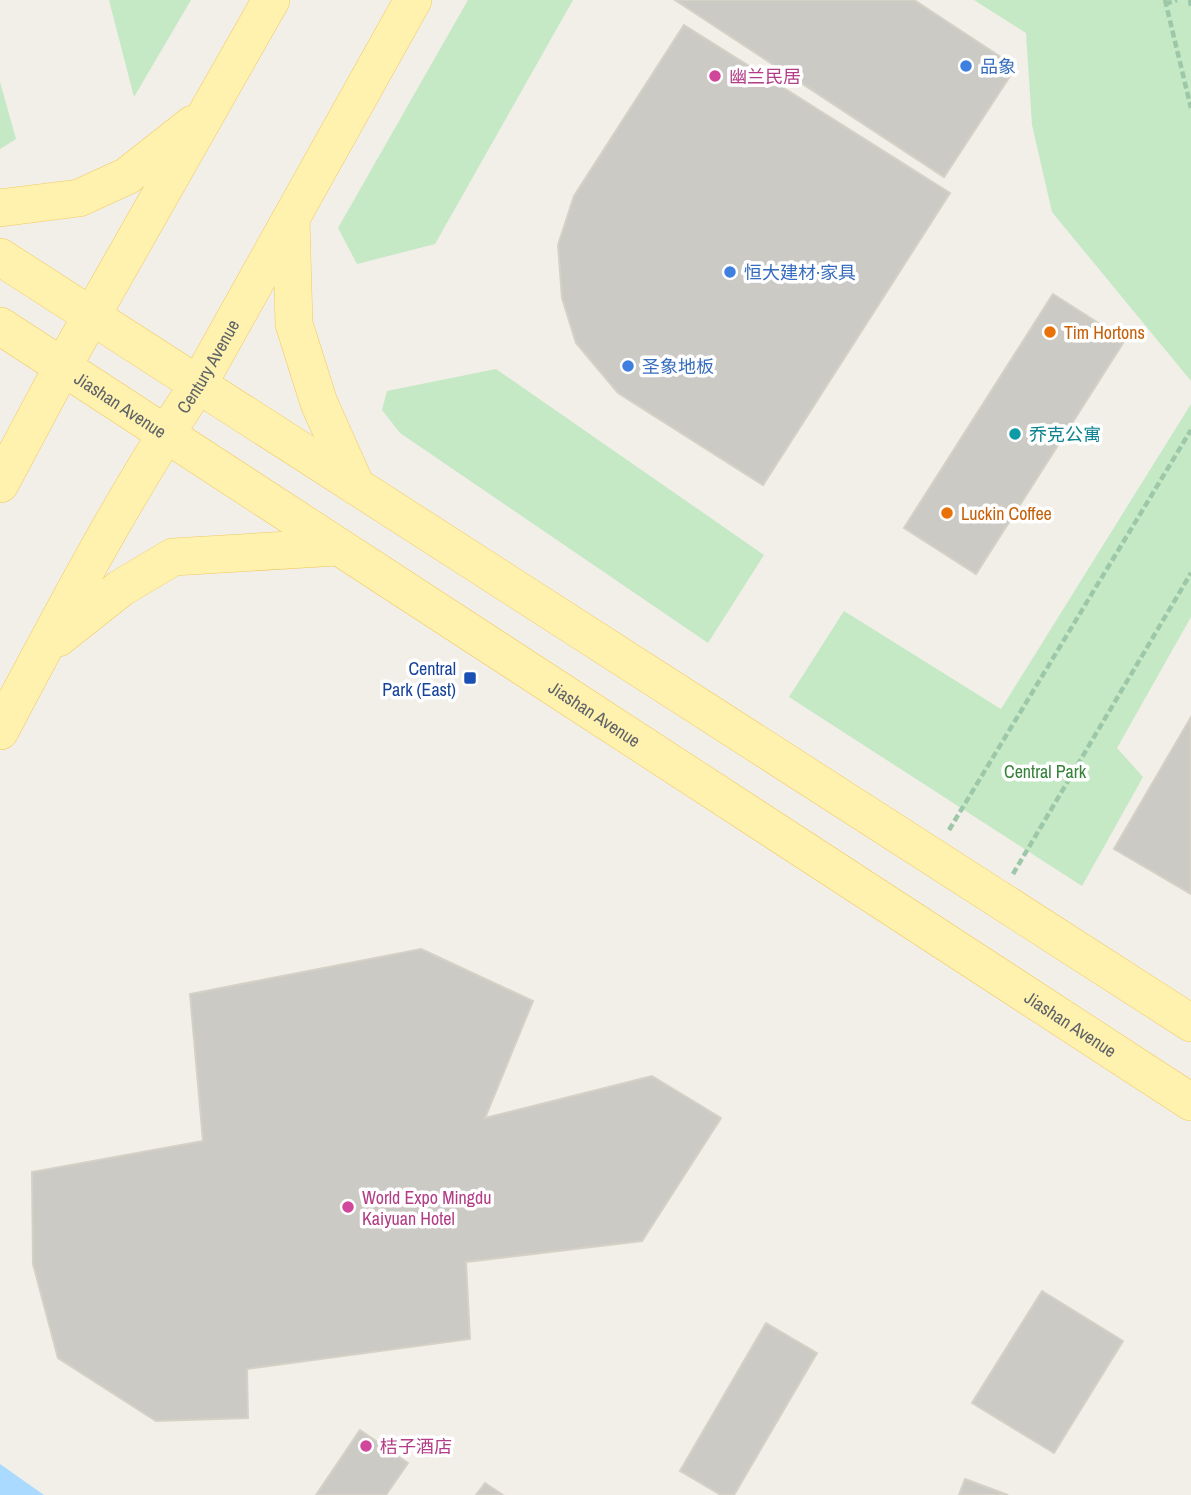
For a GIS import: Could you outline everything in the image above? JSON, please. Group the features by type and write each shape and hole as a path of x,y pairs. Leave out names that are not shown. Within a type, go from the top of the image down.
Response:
{"main road":[{"path":"0,484 63,366 271,0"},
{"name":"Century Avenue","path":"0,731 43,649 165,435 198,384 413,0"},
{"path":"0,208 79,198 127,176 208,113"},
{"path":"291,219 294,324 318,403 356,486"},
{"path":"0,257 1191,1023"},
{"name":"Jiashan Avenue","path":"0,326 1191,1102"},
{"path":"43,649 121,588 173,557 338,547"}],"path":[{"path":"1177,0 1165,2 1191,108"},
{"path":"1190,0 1191,6"},
{"path":"933,857 1191,430"},
{"path":"998,899 1191,573"}],"green space":[{"path":"109,0 191,0 134,97"},
{"path":"468,0 573,0 435,244 357,264 338,228"},
{"path":"974,0 1191,0 1191,381 1052,212 1032,125 1026,33"},
{"path":"0,82 16,139 0,149"},
{"path":"496,369 764,555 708,643 400,433 382,410 387,391"},
{"name":"Central Park","path":"1191,404 1191,617 1117,748 1143,777 1082,886 789,697 844,611 1001,709"}],"water":[{"path":"0,1464 44,1495 0,1495"}],"building":[{"path":"675,0 914,0 1016,67 944,177"},
{"name":"恒大建材·家具","path":"684,25 950,193 763,485 618,393 576,343 562,298 558,245 574,196"},
{"name":"乔克公寓","path":"1053,294 1125,340 976,574 904,528"},
{"path":"1191,717 1191,894 1114,849"},
{"name":"World Expo Mingdu Kaiyuan Hotel","path":"421,949 533,1001 485,1118 652,1076 721,1118 642,1241 466,1262 470,1339 247,1369 248,1418 156,1421 58,1358 33,1264 32,1172 203,1141 190,994"},
{"path":"1042,1291 1123,1341 1054,1453 972,1403"},
{"path":"766,1323 817,1353 734,1495 721,1495 680,1471"},
{"name":"桔子酒店","path":"360,1430 408,1463 386,1495 316,1495"},
{"path":"965,1479 1008,1495 959,1495"},
{"name":"桔子酒店","path":"485,1483 503,1495 476,1495"}],"place":[{"name":"品象","path":"966,66"},
{"name":"幽兰民居","path":"715,76"},
{"name":"恒大建材·家具","path":"730,272"},
{"name":"Tim Hortons","path":"1050,332"},
{"name":"圣象地板","path":"628,366"},
{"name":"乔克公寓","path":"1015,434"},
{"name":"Luckin Coffee","path":"947,513"},
{"name":"Central Park (East)","path":"470,678"},
{"name":"World Expo Mingdu Kaiyuan Hotel","path":"348,1207"},
{"name":"桔子酒店","path":"366,1446"}]}
